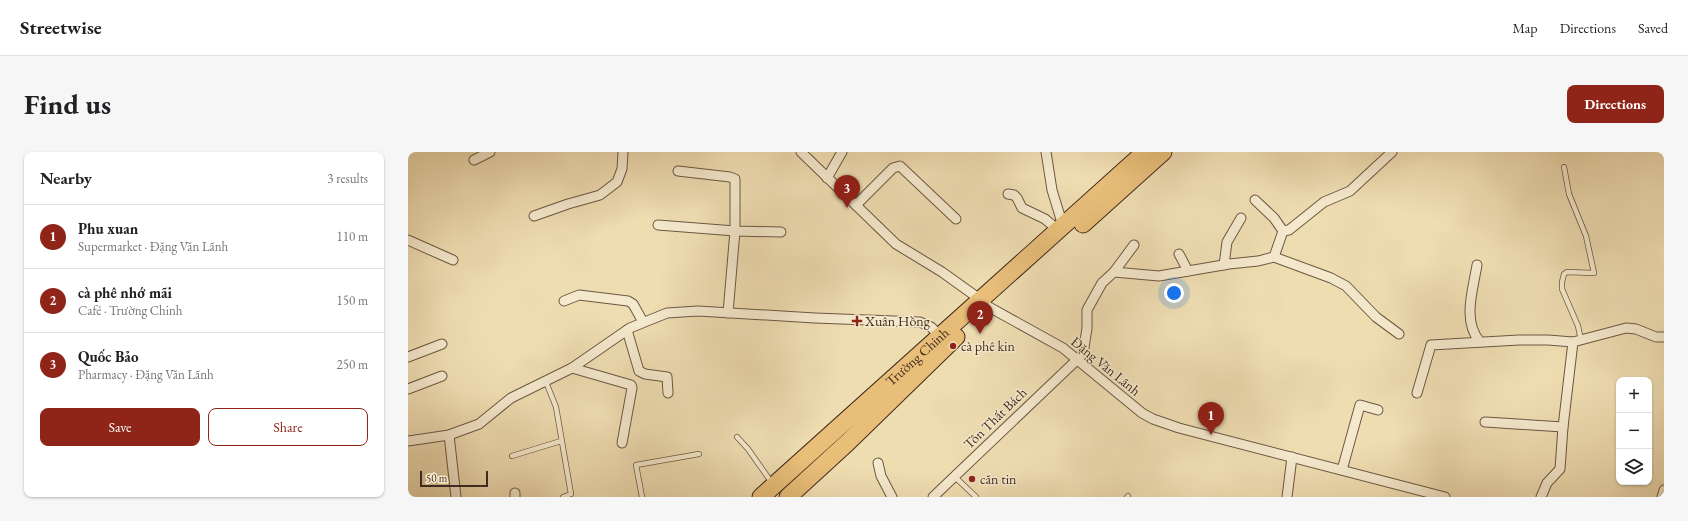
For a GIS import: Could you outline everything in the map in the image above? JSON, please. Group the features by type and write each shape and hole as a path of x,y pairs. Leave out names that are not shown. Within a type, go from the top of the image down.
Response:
{"highway":[{"name":"Trường Chinh","path":"985,304 1061,228 1145,152"},
{"name":"Trường Chinh","path":"767,491 1163,152"},
{"name":"Trường Chinh","path":"788,497 847,443 944,341"}],"street":[{"path":"474,160 490,152"},
{"path":"534,216 600,195 617,182 622,169 623,152"},
{"name":"Đặng Văn Lãnh","path":"801,152 896,244 942,272 985,304 1063,348 1128,402 1153,419 1180,428 1445,497"},
{"path":"827,178 842,152"},
{"path":"1046,152 1052,190 1061,228"},
{"path":"1283,231 1289,230 1324,202 1350,191 1392,152"},
{"path":"856,205 893,168 900,166 956,219"},
{"path":"678,171 730,177 735,179 735,231 728,313"},
{"path":"1008,194 1014,195 1017,198 1022,208 1061,228"},
{"path":"1255,200 1274,218 1283,231"},
{"path":"1224,264 1227,242 1241,218"},
{"path":"658,225 735,231 781,232"},
{"path":"1274,257 1283,231"},
{"path":"408,240 453,260"},
{"path":"1077,360 1083,354 1087,328 1087,310 1102,283 1114,272 1134,245"},
{"path":"1179,254 1188,272"},
{"path":"1114,272 1159,276 1188,272 1224,264 1258,261 1274,257 1331,278 1346,286 1376,317 1399,334"},
{"path":"1477,265 1470,314 1472,331 1480,342"},
{"path":"564,301 579,295 628,301 633,304 644,322"},
{"path":"408,441 449,435 480,424 511,398 572,368 627,330 644,322 675,312 920,322 931,327 944,341"},
{"path":"1418,393 1431,345 1548,340 1577,341 1626,328 1636,329 1656,337 1664,336"},
{"path":"627,330 639,371 645,374 666,376 668,393"},
{"path":"1541,497 1547,483 1560,469 1563,427 1577,341"},
{"path":"408,357 442,344"},
{"name":"Tôn Thất Bách","path":"933,497 1077,360"},
{"path":"572,368 628,383 630,385 632,388 622,443"},
{"path":"630,385 639,371"},
{"path":"408,389 442,376"},
{"path":"1342,470 1360,405 1378,410"},
{"path":"1485,422 1563,427"},
{"path":"449,435 456,497"},
{"path":"1287,497 1292,457"},
{"path":"878,463 881,476 892,497"},
{"path":"1662,497 1664,490"}],"lane":[{"path":"1564,167 1569,194 1586,236 1594,273 1568,272 1564,274 1562,282 1562,289 1578,326 1577,341"},
{"path":"546,382 556,407 571,494 563,497"},
{"path":"737,437 748,449 767,491"},
{"path":"512,456 561,441"},
{"path":"642,497 636,465 699,454"},
{"path":"954,477 976,497"}],"place":[{"name":"Quốc Bảo","path":"847,208"},
{"name":"Xuân Hồng","path":"857,321"},
{"name":"cà phê nhớ mãi","path":"980,334"},
{"name":"cà phê kin","path":"953,346"},
{"name":"Phu xuan","path":"1211,435"},
{"name":"căn tin","path":"972,479"}]}
